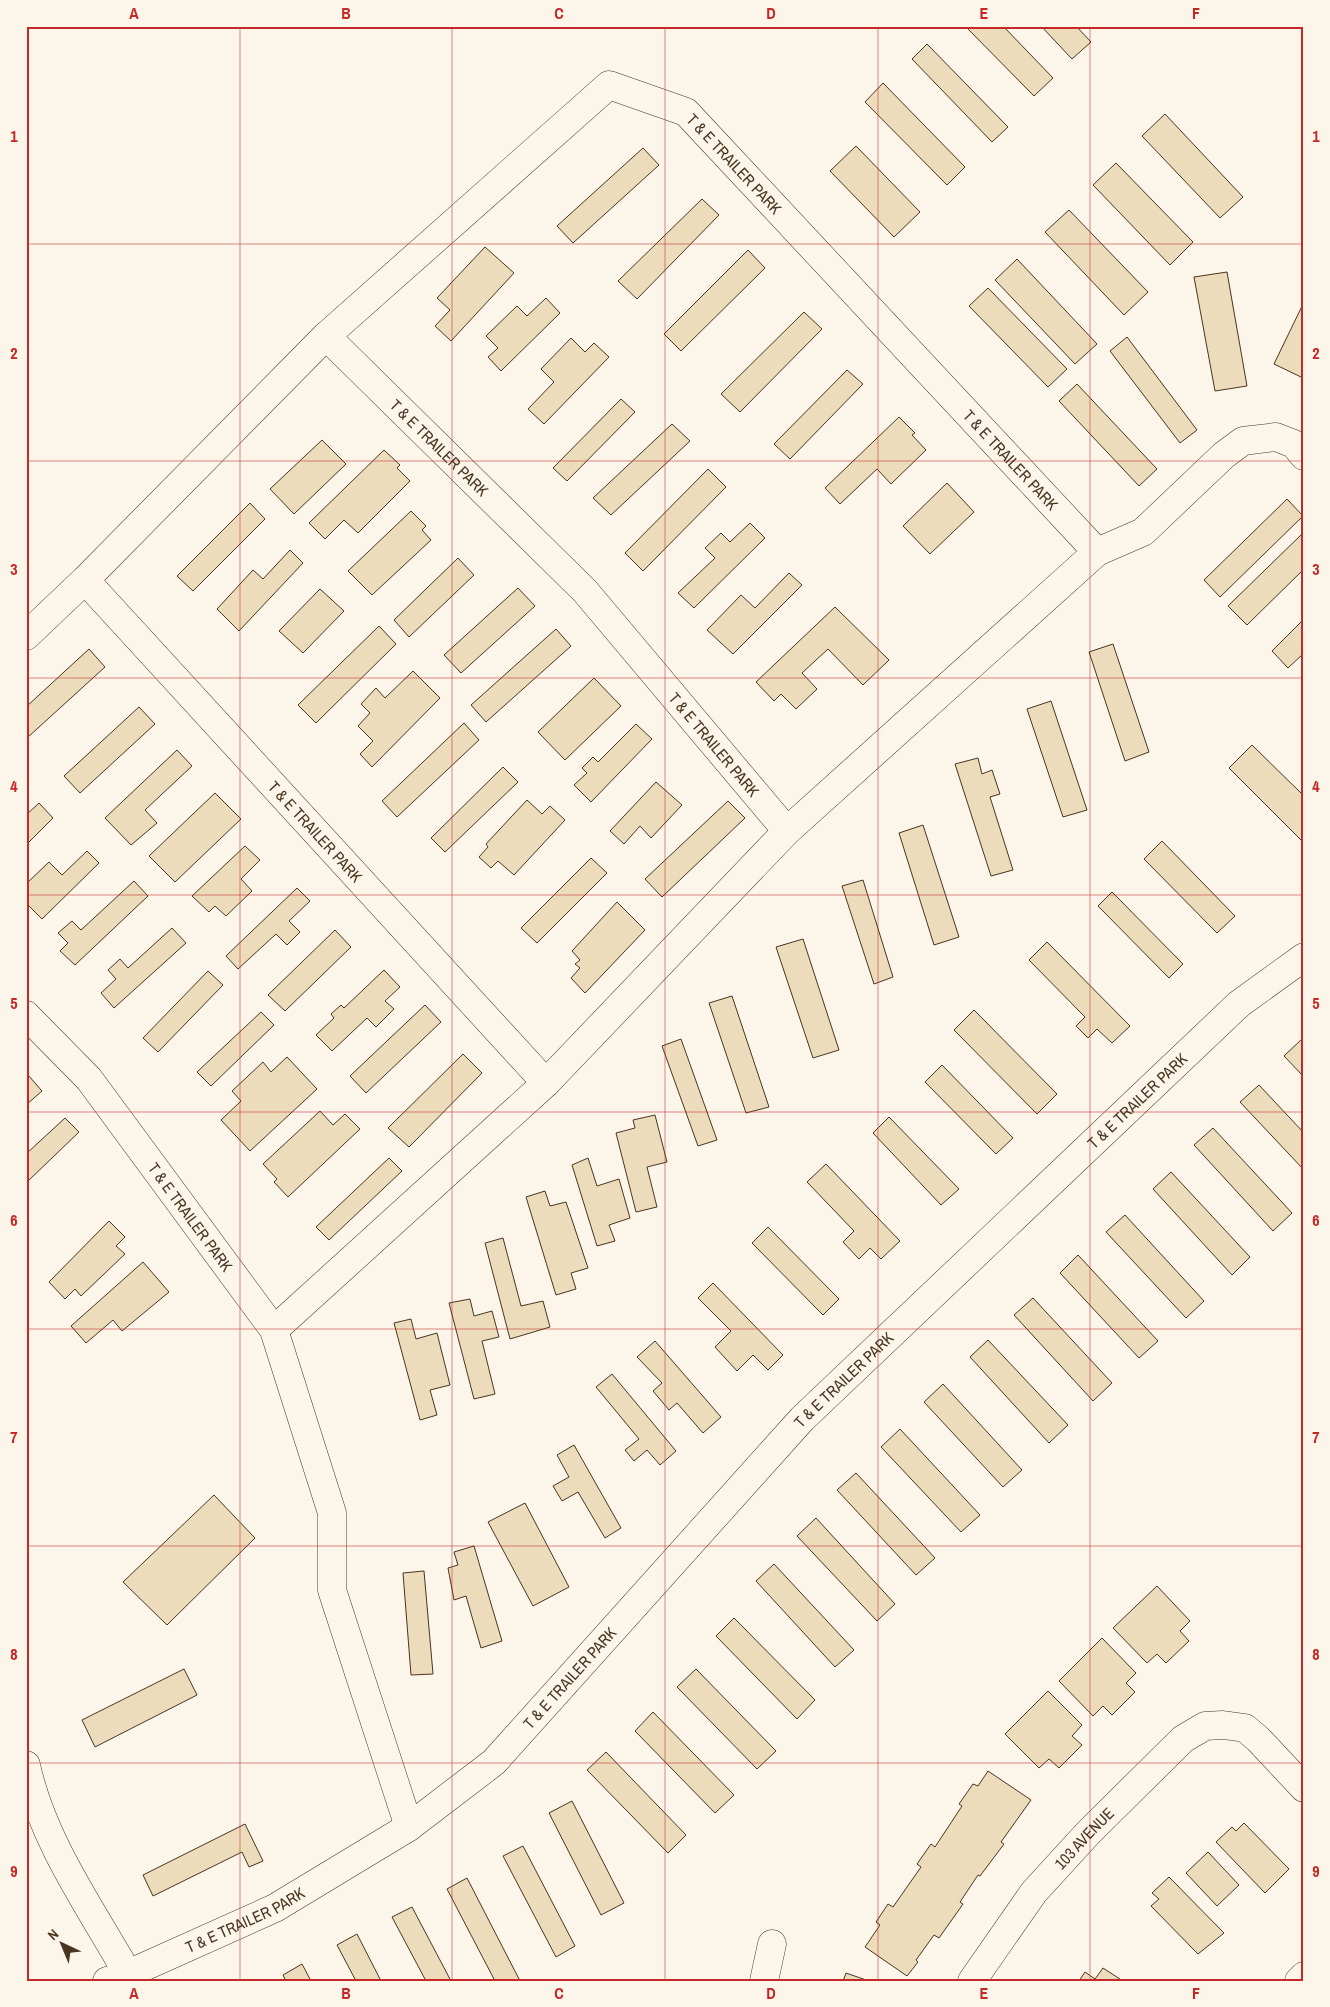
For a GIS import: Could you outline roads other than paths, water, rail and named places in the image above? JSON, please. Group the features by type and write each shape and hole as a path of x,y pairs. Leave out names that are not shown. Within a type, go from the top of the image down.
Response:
{"street":[{"name":"T & E TRAILER PARK","path":"26,636 85,580 326,336 609,84 686,112 1097,552"},
{"name":"T & E TRAILER PARK","path":"326,336 584,591 787,831"},
{"path":"274,1330 546,1083 787,831 1097,552 1143,532 1224,454 1242,441 1276,436 1294,444 1304,456"},
{"name":"T & E TRAILER PARK","path":"85,580 546,1083"},
{"name":"T & E TRAILER PARK","path":"26,1765 32,1790 32,1807 57,1851 119,1978 275,1908 409,1827 494,1762 802,1419 1239,1004 1304,957"},
{"name":"T & E TRAILER PARK","path":"26,1015 89,1079 274,1330 332,1513 332,1590 409,1827"},
{"name":"103 AVENUE","path":"972,1981 992,1949 1034,1892 1095,1825 1183,1739 1205,1726 1223,1725 1245,1728 1258,1739 1304,1788"},
{"path":"764,1981 772,1944"},
{"path":"1299,1981 1304,1976"}]}
